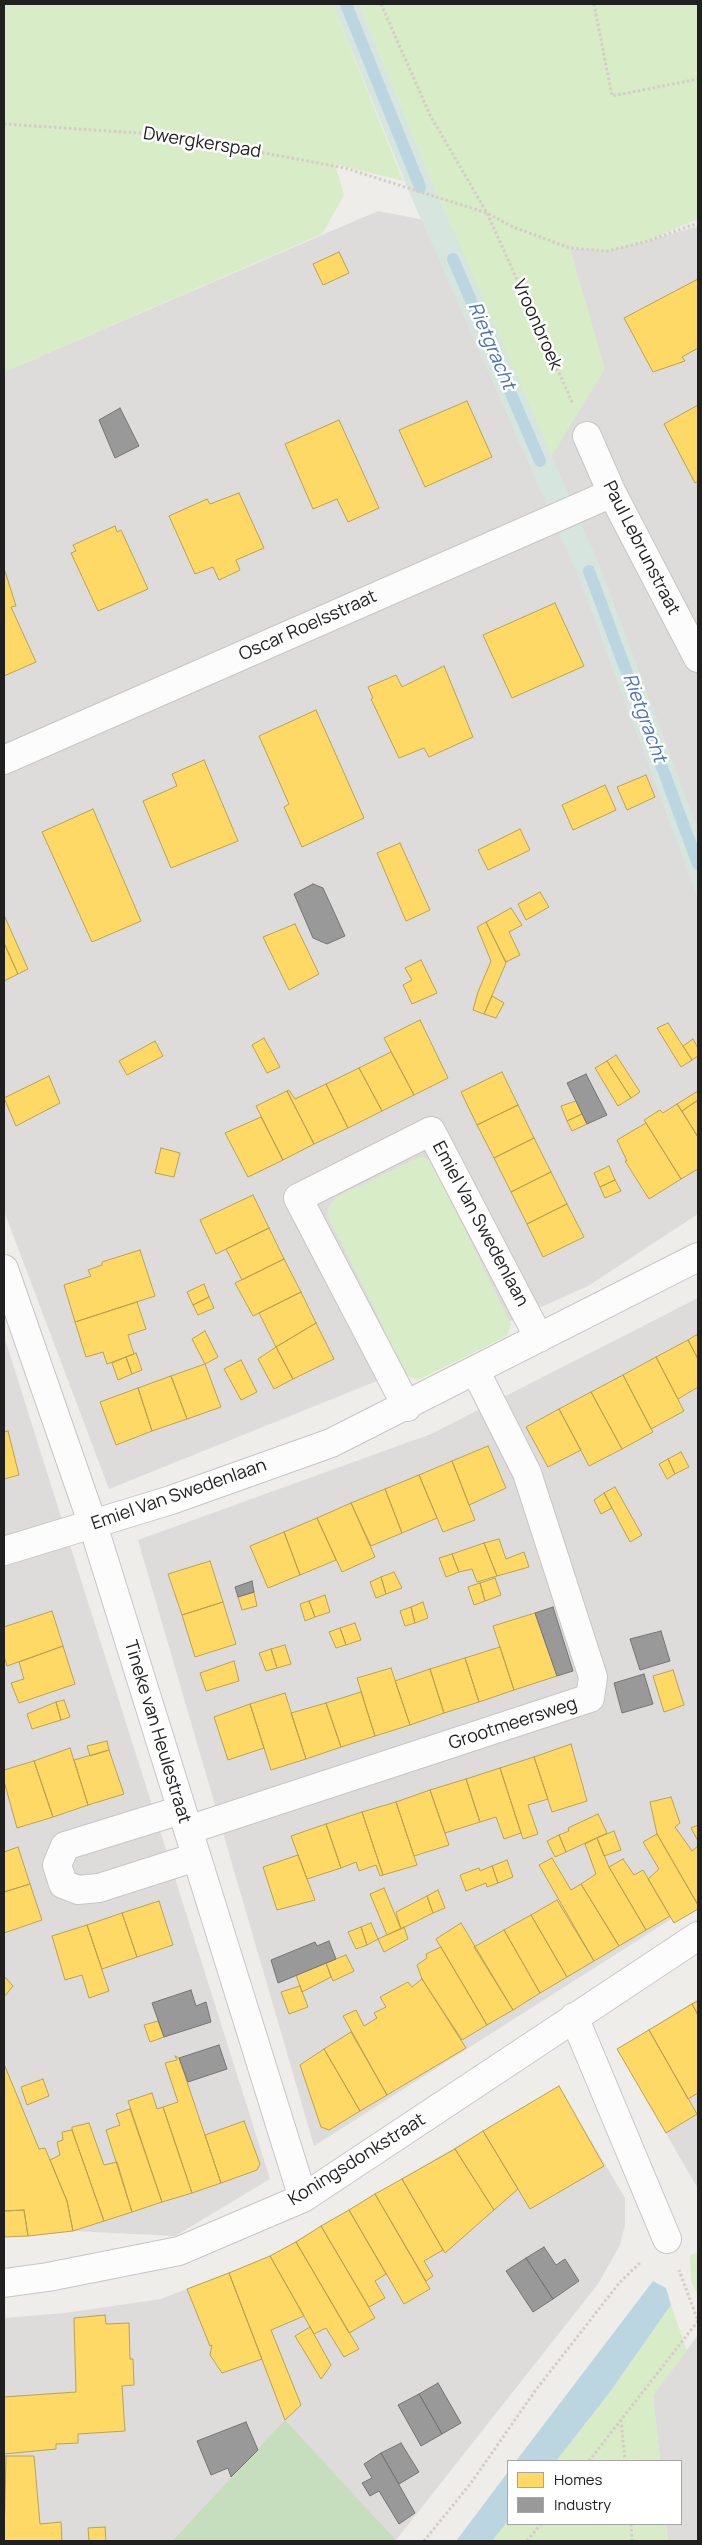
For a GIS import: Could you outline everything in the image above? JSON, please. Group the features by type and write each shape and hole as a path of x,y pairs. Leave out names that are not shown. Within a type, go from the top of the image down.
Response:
{"street":[{"name":"Paul Lebrunstraat","path":"588,436 612,493 698,658"},
{"name":"Oscar Roelsstraat","path":"4,760 612,493"},
{"name":"Emiel Van Swedenlaan","path":"407,1407 298,1198 431,1131 539,1338"},
{"name":"Emiel Van Swedenlaan","path":"4,1551 93,1525 331,1443 407,1407 475,1370 698,1257"},
{"name":"Tineke van Heulestraat","path":"4,1269 93,1525 303,2198"},
{"name":"Grootmeersweg","path":"184,1820 590,1698 593,1677 527,1473 475,1370"},
{"name":"Tineke van Heulestraat","path":"184,1820 65,1846 57,1865 63,1884 78,1890 99,1888 196,1857"},
{"name":"Koningsdonkstraat","path":"4,2283 48,2278 179,2251 303,2198 698,1936"},
{"path":"574,2017 667,2238"}],"path":[{"name":"Vroonbroek","path":"381,4 430,115 487,213 588,436"},
{"path":"594,4 612,96 698,79"},
{"name":"Dwergkerspad","path":"4,124 168,135 345,168 487,213 513,227 570,248 607,251 645,242 698,223"},
{"path":"424,2541 471,2482 535,2391 620,2282 667,2238 698,2321 590,2460"},
{"path":"622,2420 625,2460"},
{"path":"527,2541 540,2525"},
{"path":"631,2525 632,2541"}],"shaded area":[{"path":"333,4 359,4 432,182 600,566 698,829 698,899 578,576 409,192"},
{"path":"378,211 570,248 607,251 698,226 698,1214 588,1286 377,1381 109,1489 4,1211 4,372"},
{"path":"698,1298 698,1902 314,2146 138,1540 431,1434"},
{"path":"4,1336 270,2179 175,2236 73,2231 4,2236"},
{"path":"698,1999 698,2186 697,2187 617,2049"},
{"path":"559,2086 625,2198 625,2225 620,2245 598,2284 396,2540 285,2421 172,2541 4,2541 4,2318 65,2313 161,2299 270,2256"},
{"path":"698,2335 698,2541 668,2541 666,2525 682,2525 682,2460 660,2460 653,2395"}],"green space":[{"path":"4,4 333,4 403,181 335,164 344,195 322,234 4,372"},
{"path":"359,4 698,4 698,219 645,242 607,251 570,248 605,369 551,457 432,182"},
{"path":"422,1156 432,1162 511,1324 507,1336 418,1380 404,1374 378,1316 328,1217 327,1209 336,1197"},
{"path":"698,2253 698,2295 691,2281 690,2255"},
{"path":"671,2305 687,2351 653,2395 660,2460 557,2460 607,2396"},
{"path":"285,2420 397,2541 172,2541"},
{"path":"507,2522 507,2525 666,2525 668,2541 492,2541"}],"water":[{"path":"653,2281 666,2288 671,2305 607,2396 557,2460 517,2460"},
{"path":"507,2473 507,2522 492,2541 456,2541"}],"building: Homes":[{"path":"339,252 349,273 323,285 313,264"},
{"path":"698,279 698,348 682,357 685,361 653,372 624,318"},
{"path":"467,401 492,457 425,487 399,430"},
{"path":"698,405 698,481 695,483 664,424"},
{"path":"339,420 379,508 348,522 337,499 313,509 285,444"},
{"path":"239,493 264,548 236,560 240,570 219,580 213,567 195,574 169,516 207,499 210,504"},
{"path":"115,526 117,532 121,530 148,589 98,611 71,553 76,551 73,545"},
{"path":"4,568 16,606 11,607 36,662 4,676"},
{"path":"555,603 584,666 512,698 483,635"},
{"path":"444,666 473,737 429,757 424,748 399,758 371,699 373,698 368,687 396,675 402,687"},
{"path":"316,710 364,818 302,847 284,807 289,804 259,736"},
{"path":"204,760 238,841 171,868 143,801 177,786 172,774"},
{"path":"646,775 655,797 627,810 617,787"},
{"path":"605,785 616,810 573,830 562,805"},
{"path":"93,809 141,921 92,942 42,832"},
{"path":"520,829 530,850 488,870 478,850"},
{"path":"400,843 430,910 406,921 377,853"},
{"path":"540,892 549,907 526,920 518,904"},
{"path":"511,908 522,925 509,932 520,955 506,962 486,922"},
{"path":"4,915 28,969 18,974 4,943"},
{"path":"486,922 506,963 484,1014 473,1010 478,992 491,961 477,927"},
{"path":"295,924 319,974 289,990 263,937"},
{"path":"4,943 18,974 4,981"},
{"path":"421,960 437,993 412,1004 403,985 412,980 405,968"},
{"path":"492,996 504,1003 496,1018 484,1014"},
{"path":"420,1020 448,1078 414,1095 384,1038"},
{"path":"668,1023 692,1060 681,1067 657,1028"},
{"path":"264,1038 280,1067 267,1073 252,1045"},
{"path":"693,1039 698,1048 698,1056 692,1060 683,1046"},
{"path":"155,1041 163,1056 127,1075 119,1061"},
{"path":"391,1052 414,1095 382,1111 359,1068"},
{"path":"616,1055 640,1092 631,1098 607,1061"},
{"path":"607,1061 631,1098 618,1106 595,1068"},
{"path":"359,1068 382,1111 348,1128 326,1084"},
{"path":"502,1072 518,1105 477,1125 461,1092"},
{"path":"49,1076 60,1103 16,1126 4,1098"},
{"path":"326,1084 348,1128 314,1144 287,1091 289,1090 295,1099"},
{"path":"287,1091 314,1144 283,1160 256,1106"},
{"path":"698,1091 698,1100 682,1111 677,1104"},
{"path":"698,1100 698,1137 682,1111"},
{"path":"576,1101 582,1114 567,1121 561,1106"},
{"path":"677,1104 698,1137 698,1169 681,1179 644,1120 660,1110 663,1113"},
{"path":"518,1105 534,1138 494,1158 477,1125"},
{"path":"582,1114 587,1124 572,1131 567,1121"},
{"path":"261,1117 283,1160 248,1177 225,1133"},
{"path":"646,1123 681,1179 649,1199 625,1161 627,1161 617,1140"},
{"path":"534,1138 551,1172 511,1192 494,1158"},
{"path":"161,1148 180,1153 174,1177 155,1173"},
{"path":"609,1166 615,1180 600,1187 594,1173"},
{"path":"551,1172 567,1204 527,1224 511,1192"},
{"path":"615,1180 621,1191 605,1198 600,1187"},
{"path":"253,1195 269,1228 216,1254 200,1220"},
{"path":"567,1204 584,1237 543,1257 527,1224"},
{"path":"269,1228 284,1259 242,1280 226,1249"},
{"path":"140,1250 155,1296 75,1322 64,1285 91,1276 88,1270 102,1265 102,1262"},
{"path":"284,1259 301,1292 253,1316 235,1283"},
{"path":"204,1284 209,1297 193,1305 187,1292"},
{"path":"301,1292 316,1323 276,1347 259,1313"},
{"path":"209,1297 214,1308 198,1315 193,1305"},
{"path":"137,1302 146,1329 128,1335 134,1354 107,1364 103,1352 86,1357 75,1322"},
{"path":"316,1323 334,1359 293,1379 276,1347"},
{"path":"205,1331 218,1357 205,1364 192,1339"},
{"path":"698,1334 698,1359 688,1340"},
{"path":"688,1340 698,1359 698,1387 678,1399 656,1357"},
{"path":"276,1347 293,1379 274,1389 258,1359"},
{"path":"136,1353 142,1370 132,1374 126,1357"},
{"path":"126,1357 132,1374 118,1380 112,1363"},
{"path":"656,1357 684,1411 651,1429 623,1375"},
{"path":"241,1360 257,1392 241,1400 224,1369"},
{"path":"205,1364 221,1407 187,1419 171,1376"},
{"path":"623,1375 653,1432 622,1449 591,1392"},
{"path":"171,1376 187,1419 152,1431 138,1388"},
{"path":"138,1388 152,1431 116,1445 100,1402"},
{"path":"591,1392 622,1449 589,1466 559,1409"},
{"path":"559,1409 581,1450 548,1467 526,1427"},
{"path":"8,1431 19,1475 4,1479 4,1432"},
{"path":"488,1446 506,1488 469,1505 452,1461"},
{"path":"681,1452 689,1467 675,1474 668,1459"},
{"path":"668,1459 675,1474 667,1479 659,1464"},
{"path":"452,1461 475,1520 443,1532 419,1475"},
{"path":"419,1475 437,1518 402,1533 385,1489"},
{"path":"615,1487 642,1535 630,1542 604,1493"},
{"path":"385,1489 402,1533 371,1546 351,1503"},
{"path":"604,1493 612,1508 601,1514 594,1500"},
{"path":"351,1503 375,1557 342,1572 317,1518"},
{"path":"317,1518 336,1560 300,1575 284,1532"},
{"path":"284,1532 300,1575 268,1588 250,1546"},
{"path":"499,1539 506,1559 524,1552 529,1567 497,1576 484,1543"},
{"path":"484,1543 497,1576 477,1582 472,1569 459,1572 452,1554"},
{"path":"452,1554 459,1572 446,1577 439,1558"},
{"path":"210,1561 223,1602 182,1615 168,1574"},
{"path":"394,1572 402,1588 386,1594 381,1577"},
{"path":"381,1577 386,1594 376,1598 370,1582"},
{"path":"495,1578 501,1595 485,1601 480,1583"},
{"path":"480,1583 485,1601 474,1605 468,1587"},
{"path":"254,1592 257,1606 242,1610 238,1597"},
{"path":"325,1595 330,1612 315,1617 309,1601"},
{"path":"309,1601 315,1617 305,1621 300,1604"},
{"path":"223,1602 236,1644 195,1657 182,1615"},
{"path":"423,1602 428,1618 415,1623 411,1607"},
{"path":"411,1607 415,1623 405,1626 400,1611"},
{"path":"52,1611 63,1646 7,1666 4,1656 4,1627"},
{"path":"535,1613 557,1676 514,1690 493,1626"},
{"path":"355,1623 361,1640 346,1645 340,1628"},
{"path":"340,1628 346,1645 336,1648 329,1632"},
{"path":"285,1645 291,1664 277,1668 271,1649"},
{"path":"63,1646 75,1684 19,1703 11,1683 24,1679 19,1662"},
{"path":"500,1647 514,1690 479,1702 465,1658"},
{"path":"271,1649 277,1668 266,1671 259,1653"},
{"path":"465,1658 479,1702 444,1713 430,1669"},
{"path":"234,1661 239,1681 206,1691 200,1673"},
{"path":"391,1668 410,1725 375,1736 357,1678"},
{"path":"430,1669 444,1713 410,1725 395,1681"},
{"path":"673,1670 684,1705 664,1712 653,1676"},
{"path":"361,1692 375,1736 341,1747 326,1703"},
{"path":"285,1693 306,1759 271,1770 250,1704"},
{"path":"64,1700 70,1717 61,1720 56,1702"},
{"path":"56,1702 61,1720 32,1729 27,1714"},
{"path":"326,1703 341,1747 306,1759 291,1713"},
{"path":"250,1704 264,1748 228,1760 214,1717"},
{"path":"107,1741 109,1750 90,1756 87,1746"},
{"path":"571,1744 587,1801 552,1812 534,1757"},
{"path":"70,1748 88,1805 53,1817 34,1761"},
{"path":"109,1750 124,1794 88,1805 74,1760"},
{"path":"534,1757 548,1799 528,1805 538,1834 523,1839 500,1768"},
{"path":"34,1761 53,1817 17,1828 4,1781 4,1770"},
{"path":"500,1768 521,1833 504,1839 496,1817 480,1822 466,1779"},
{"path":"466,1779 480,1822 445,1833 430,1790"},
{"path":"430,1790 449,1845 414,1856 396,1802"},
{"path":"671,1797 680,1823 675,1827 692,1851 698,1846 698,1905 657,1834 650,1802"},
{"path":"396,1802 417,1865 383,1875 362,1812"},
{"path":"362,1812 383,1875 380,1876 376,1865 359,1871 356,1862 341,1868 326,1824"},
{"path":"598,1814 607,1833 566,1852 559,1835 569,1831 568,1828"},
{"path":"326,1824 341,1868 307,1879 291,1836"},
{"path":"698,1825 698,1841 691,1828"},
{"path":"614,1831 621,1850 604,1856 597,1838"},
{"path":"657,1834 698,1905 698,1909 674,1923 648,1879 659,1869 643,1842"},
{"path":"559,1835 566,1852 555,1857 547,1841"},
{"path":"597,1838 609,1867 646,1930 619,1946 581,1884 596,1874 585,1844"},
{"path":"18,1847 30,1884 4,1892 4,1852"},
{"path":"298,1855 315,1900 277,1910 263,1867"},
{"path":"552,1858 571,1890 581,1884 619,1946 594,1961 539,1865"},
{"path":"623,1859 634,1875 643,1870 670,1916 646,1930 609,1867"},
{"path":"507,1860 513,1877 498,1883 492,1866"},
{"path":"492,1866 498,1883 487,1887 486,1883 466,1891 460,1875 479,1868 480,1871"},
{"path":"30,1884 42,1920 4,1933 4,1892"},
{"path":"384,1888 401,1929 387,1935 370,1894"},
{"path":"438,1890 445,1908 433,1913 427,1896"},
{"path":"427,1896 433,1913 401,1929 396,1912"},
{"path":"557,1900 594,1961 567,1977 531,1915"},
{"path":"159,1901 173,1945 137,1957 122,1913"},
{"path":"122,1913 137,1957 102,1969 87,1925"},
{"path":"531,1915 567,1977 540,1993 504,1930"},
{"path":"371,1923 378,1939 367,1945 361,1927"},
{"path":"461,1923 513,2010 487,2025 436,1939"},
{"path":"87,1925 109,1991 89,1998 82,1975 65,1980 52,1936"},
{"path":"361,1927 367,1945 356,1949 348,1932"},
{"path":"404,1927 408,1939 384,1952 378,1939"},
{"path":"504,1930 540,1993 513,2010 474,1947"},
{"path":"441,1947 487,2025 462,2040 422,1979 417,1965 427,1958 426,1954"},
{"path":"346,1955 354,1971 333,1981 326,1963"},
{"path":"326,1963 331,1977 302,1992 296,1975"},
{"path":"4,1976 13,1986 4,1997"},
{"path":"422,1979 466,2048 387,2095 343,2016 356,2010 364,2026 377,2018 374,2013 386,2007 380,1997 408,1982 412,1987"},
{"path":"300,1986 308,2007 289,2014 281,1992"},
{"path":"698,2001 698,2015 692,2004"},
{"path":"692,2004 698,2015 698,2093 688,2099 649,2030"},
{"path":"158,2021 164,2037 150,2042 144,2025"},
{"path":"649,2030 697,2114 666,2133 617,2049"},
{"path":"351,2032 387,2095 360,2111 324,2049"},
{"path":"324,2049 360,2111 329,2130 321,2127 300,2065"},
{"path":"175,2056 179,2058 221,2183 192,2193 163,2107 178,2102 165,2063 177,2060"},
{"path":"4,2064 39,2149 45,2148 67,2201 73,2231 28,2236 24,2210 4,2211"},
{"path":"43,2079 49,2096 27,2105 21,2087"},
{"path":"559,2086 604,2166 530,2209 483,2131"},
{"path":"152,2093 157,2109 163,2107 192,2193 162,2202 128,2101"},
{"path":"130,2109 162,2202 132,2212 106,2130 120,2125 116,2114"},
{"path":"244,2121 260,2164 257,2170 221,2183 205,2135"},
{"path":"89,2123 104,2165 117,2162 132,2212 104,2221 72,2130 72,2127"},
{"path":"72,2130 104,2221 73,2231 67,2201 50,2160 60,2155 57,2142 63,2140 62,2132"},
{"path":"483,2131 518,2189 494,2210 455,2149"},
{"path":"455,2149 494,2210 445,2253 402,2179"},
{"path":"402,2179 443,2250 424,2261 433,2276 426,2281 375,2194"},
{"path":"375,2194 430,2289 404,2304 349,2210"},
{"path":"24,2210 28,2236 4,2237 4,2211"},
{"path":"349,2210 386,2274 375,2281 385,2298 369,2307 321,2226"},
{"path":"321,2226 375,2318 349,2333 296,2242"},
{"path":"296,2242 359,2349 344,2357 326,2328 314,2334 270,2256"},
{"path":"270,2256 304,2316 271,2330 301,2405 285,2420 229,2273"},
{"path":"229,2273 262,2359 222,2373 210,2355 212,2345 210,2346 187,2289"},
{"path":"105,2315 106,2324 129,2323 130,2359 133,2359 134,2385 122,2386 125,2431 78,2434 78,2443 56,2444 56,2449 4,2454 4,2397 76,2392 74,2318"},
{"path":"310,2327 331,2365 321,2379 295,2336"},
{"path":"6,2456 34,2456 40,2524 61,2522 62,2541 4,2541"},
{"path":"105,2527 106,2541 89,2541 88,2528"}],"building: Industry":[{"path":"120,408 139,446 115,458 99,420"},
{"path":"313,884 323,888 345,936 327,944 313,938 294,894"},
{"path":"586,1074 607,1115 587,1124 567,1083"},
{"path":"252,1581 254,1592 238,1597 235,1587"},
{"path":"553,1607 573,1671 557,1676 535,1613"},
{"path":"661,1631 670,1661 640,1670 630,1639"},
{"path":"644,1674 653,1704 622,1713 614,1683"},
{"path":"329,1941 336,1959 278,1983 271,1960 315,1942 317,1946"},
{"path":"191,1990 196,2006 206,2002 211,2022 164,2037 152,2003"},
{"path":"219,2045 227,2069 188,2082 179,2058"},
{"path":"544,2247 556,2265 565,2259 579,2281 553,2299 526,2258"},
{"path":"526,2258 553,2299 533,2312 506,2271"},
{"path":"438,2383 461,2423 442,2434 419,2394"},
{"path":"419,2394 442,2434 421,2446 398,2405"},
{"path":"246,2422 258,2450 231,2477 228,2468 211,2475 197,2441"},
{"path":"401,2443 419,2472 399,2484 381,2453"},
{"path":"381,2453 415,2513 399,2524 379,2491 370,2496 362,2483 372,2478 364,2464"}],"waterway":[{"name":"Rietgracht","path":"346,4 420,187"},
{"name":"Rietgracht","path":"453,259 540,461"},
{"name":"Rietgracht","path":"589,571 698,864"}]}
